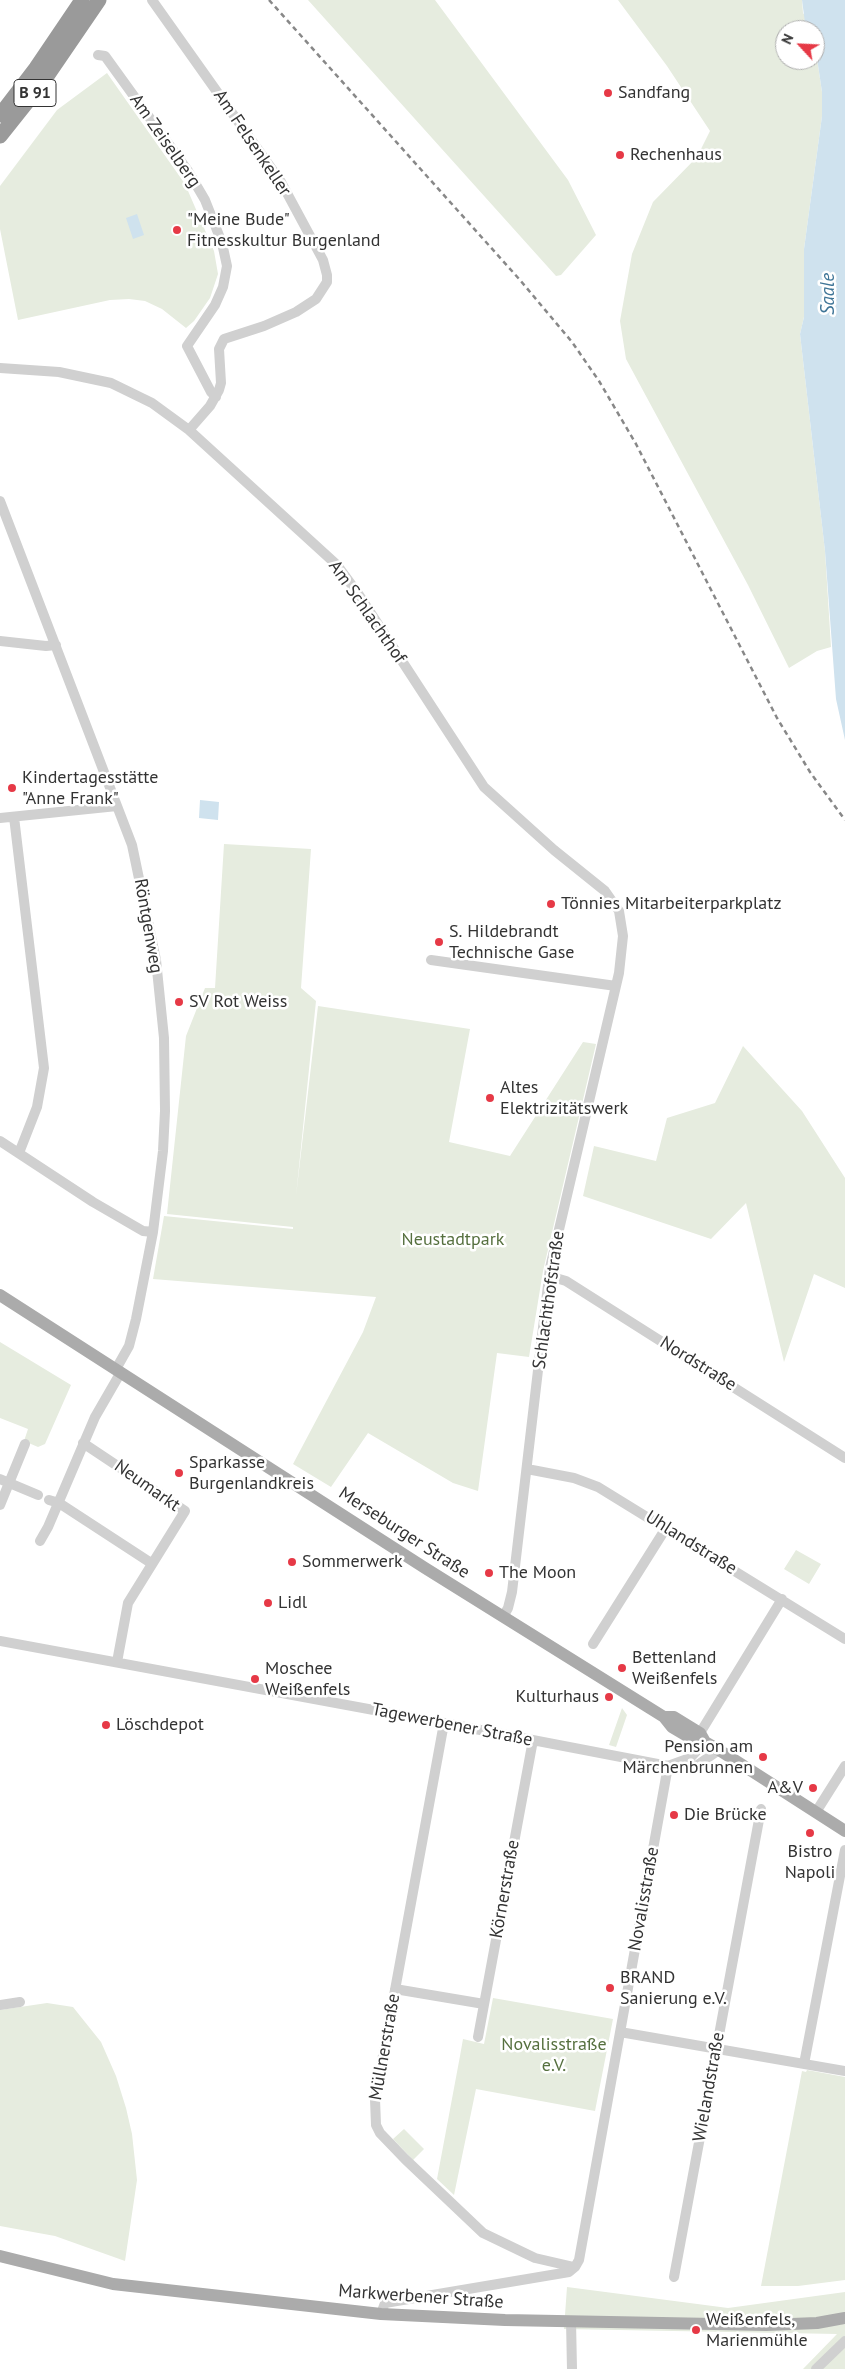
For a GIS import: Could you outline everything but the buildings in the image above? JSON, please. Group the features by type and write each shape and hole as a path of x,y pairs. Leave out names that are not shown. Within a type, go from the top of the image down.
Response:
{"highway":[{"name":"B 91","path":"0,115 36,68 82,0"},
{"name":"B 91","path":"0,136 43,82 99,0"}],"main road":[{"name":"Merseburger Straße","path":"0,1295 503,1617 664,1717 667,1723 678,1731 694,1740 702,1737 719,1750 845,1831"},
{"name":"Markwerbener Straße","path":"0,2256 113,2284 381,2314 570,2321 766,2325 817,2323 845,2318"}],"street":[{"name":"Am Felsenkeller","path":"152,0 281,182 323,260 327,275 327,282 316,299 296,312 224,339 219,349 221,383 216,397 189,430"},
{"name":"Am Zeiselberg","path":"98,55 105,56 188,171 205,200 222,243 227,266 224,287 215,305 187,346 208,387 216,397"},
{"name":"Am Schlachthof","path":"0,368 65,373 111,383 152,403 189,430 310,539 343,573 484,787 560,856 605,892 616,904 622,918 623,945"},
{"name":"Röntgenweg","path":"0,501 132,845 156,960 164,1038 165,1121 153,1232 130,1343 119,1370 54,1501 40,1541"},
{"path":"0,642 46,646 56,645"},
{"path":"0,818 117,806"},
{"path":"14,817 44,1068 37,1107 19,1153"},
{"name":"Schlachthofstraße","path":"503,1617 508,1608 512,1592 549,1276 616,986 623,945"},
{"path":"431,960 616,986"},
{"path":"0,1141 134,1226 143,1231 153,1232"},
{"name":"Nordstraße","path":"549,1276 566,1281 845,1458"},
{"name":"Neumarkt","path":"83,1443 185,1512 128,1603 117,1662"},
{"path":"0,1504 4,1481 25,1444"},
{"name":"Uhlandstraße","path":"527,1469 574,1478 598,1487 845,1639"},
{"path":"4,1481 38,1495"},
{"path":"54,1501 151,1564"},
{"path":"593,1644 666,1528"},
{"path":"668,1766 690,1758 782,1599"},
{"name":"Tagewerbener Straße","path":"0,1641 444,1723 668,1766 677,1770 693,1768 719,1750"},
{"name":"Müllnerstraße","path":"444,1723 375,2099 375,2118 380,2133 483,2233 535,2258 562,2266 575,2267"},
{"name":"Körnerstraße","path":"478,2037 533,1740"},
{"name":"Novalisstraße","path":"575,2267 579,2260 668,1766"},
{"path":"816,1812 845,1766"},
{"name":"Wielandstraße","path":"674,2277 761,1808"},
{"path":"804,2064 845,1850"},
{"path":"395,1989 484,2004"},
{"path":"0,2004 20,2002"},
{"path":"620,2032 845,2072"},
{"path":"381,2314 384,2303 568,2272 575,2267"},
{"path":"570,2321 572,2369"},
{"path":"816,2369 845,2341"}],"green space":[{"path":"308,0 435,0 568,180 596,235 561,275 556,276"},
{"path":"618,0 802,0 803,13 808,20 775,20 775,70 819,70 822,92 822,116 804,249 804,317 800,334 825,551 831,647 817,651 789,668 748,585 626,359 620,321 632,254 653,202 697,157 710,131 667,66"},
{"path":"107,73 185,184 214,251 218,274 210,298 194,321 186,328 162,309 145,301 129,299 110,300 18,320 0,229 0,186 57,110"},
{"name":"Neustadtpark","path":"224,844 311,849 301,988 316,1001 296,1196 318,1006 470,1029 449,1142 510,1156 583,1042 596,1044 543,1271 529,1357 497,1353 478,1491 453,1483 368,1433 331,1487 293,1464 363,1332 376,1297 153,1279 164,1216 293,1229 293,1227 167,1214 186,1036 205,988 215,988"},
{"path":"743,1046 802,1111 845,1178 845,1288 814,1274 784,1362 746,1203 711,1239 583,1196 594,1146 656,1161 667,1118 715,1103"},
{"path":"0,1342 71,1385 45,1444 38,1447 24,1441 28,1429 0,1418"},
{"path":"796,1550 821,1564 809,1584 784,1569"},
{"path":"622,1708 627,1715 616,1747 609,1745"},
{"name":"Novalisstraße e.V.","path":"493,1998 613,2019 595,2111 476,2089 454,2195 437,2179 463,2039 484,2044"},
{"path":"47,2003 73,2007 101,2042 116,2076 126,2108 132,2134 137,2180 125,2261 55,2236 0,2226 0,2010"},
{"path":"807,2070 845,2077 845,2280 798,2286 761,2286 802,2071 806,2072"},
{"path":"404,2129 424,2149 413,2160 393,2139"},
{"path":"567,2287 728,2308 845,2292 845,2369 803,2369 837,2334 564,2329"}],"water":[{"name":"Saale","path":"802,0 845,0 845,740 836,699 825,551 800,334 804,317 804,249 822,116 822,92 819,70 825,70 825,20 805,20"},
{"path":"137,214 144,235 133,239 126,218"},
{"path":"200,800 219,802 218,820 199,818"}],"railway":[{"path":"269,0 520,280 572,342 599,381 636,444 777,718 810,772 845,820"}],"place":[{"name":"Sandfang","path":"608,93"},
{"name":"Rechenhaus","path":"620,155"},
{"name":"\"Meine Bude\" Fitnesskultur Burgenland","path":"177,230"},
{"name":"Kindertagesstätte \"Anne Frank\"","path":"12,788"},
{"name":"Tönnies Mitarbeiterparkplatz","path":"551,904"},
{"name":"S. Hildebrandt Technische Gase","path":"439,942"},
{"name":"SV Rot Weiss","path":"179,1002"},
{"name":"Altes Elektrizitätswerk","path":"490,1098"},
{"name":"Sparkasse Burgenlandkreis","path":"179,1473"},
{"name":"Sommerwerk","path":"292,1562"},
{"name":"The Moon","path":"489,1573"},
{"name":"Lidl","path":"268,1603"},
{"name":"Bettenland Weißenfels","path":"622,1668"},
{"name":"Moschee Weißenfels","path":"255,1679"},
{"name":"Kulturhaus","path":"609,1697"},
{"name":"Löschdepot","path":"106,1725"},
{"name":"Pension am Märchenbrunnen","path":"763,1757"},
{"name":"A&V","path":"813,1788"},
{"name":"Die Brücke","path":"674,1815"},
{"name":"Bistro Napoli","path":"810,1833"},
{"name":"BRAND Sanierung e.V.","path":"610,1988"},
{"name":"Weißenfels, Marienmühle","path":"696,2330"}]}
